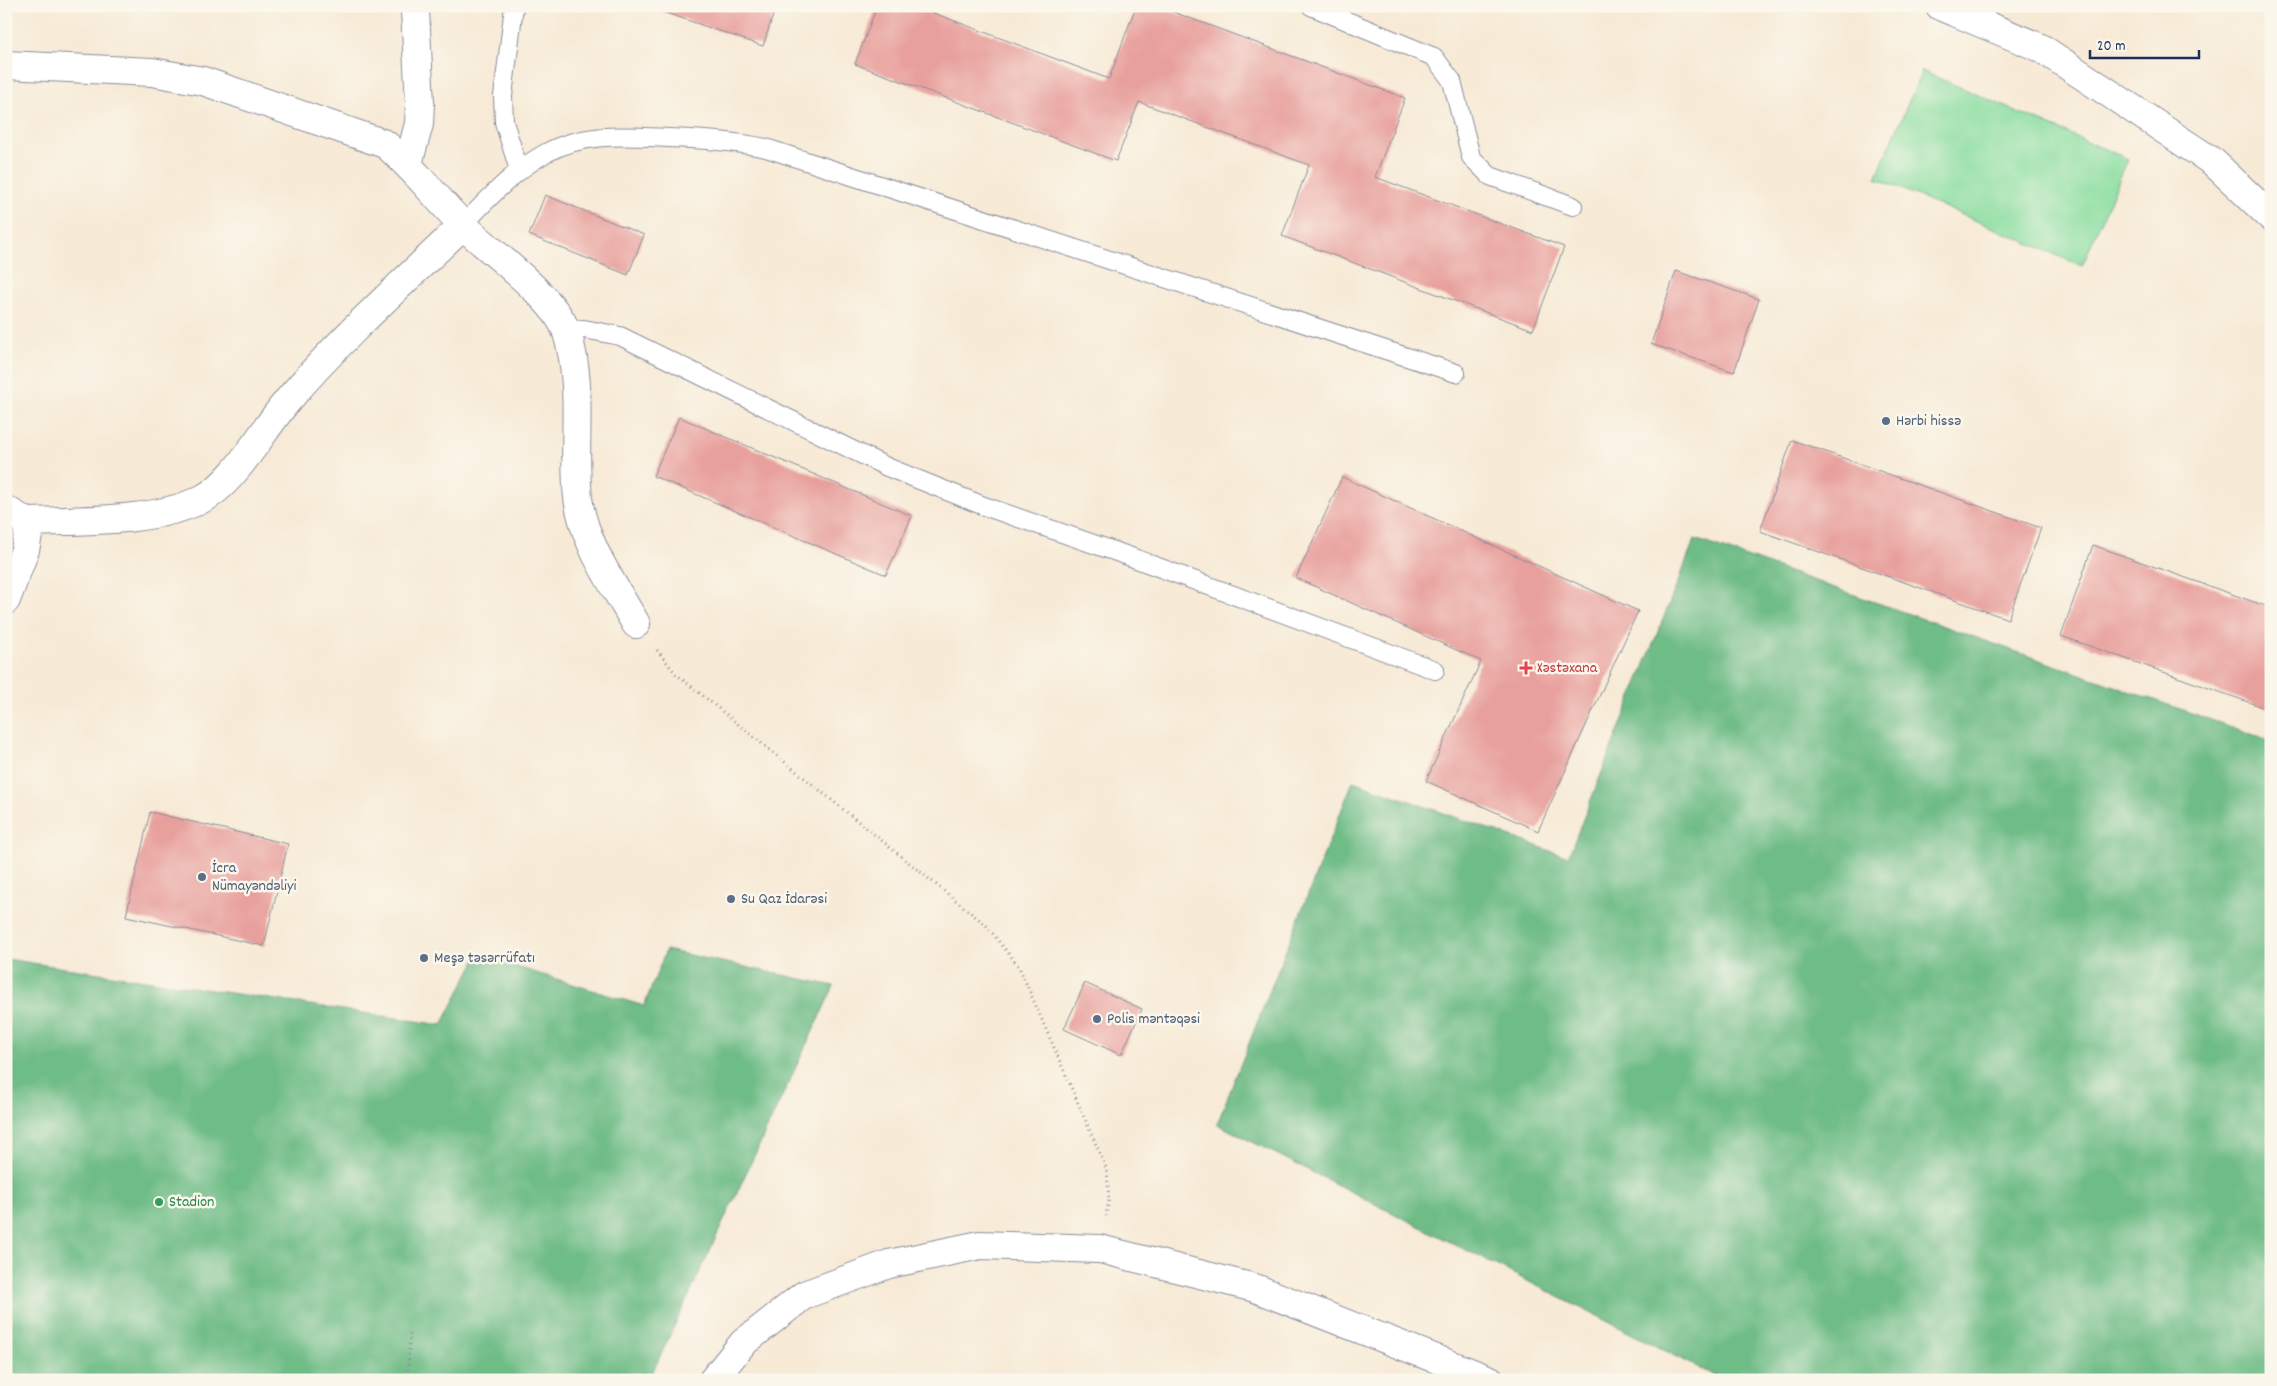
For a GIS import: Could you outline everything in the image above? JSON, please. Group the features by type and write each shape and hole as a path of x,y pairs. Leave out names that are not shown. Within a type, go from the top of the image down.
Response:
{"street":[{"path":"1940,6 2041,48 2212,162 2271,217"},
{"path":"408,164 419,124 420,104 415,11"},
{"path":"6,65 152,72 203,81 384,144 408,164 463,225 535,289 567,331 575,374 575,459 578,500 586,532 636,624"},
{"path":"16,516 115,518 171,510 204,499 245,458 288,400 313,373 463,225"},
{"path":"6,600 25,550 28,535 16,516"},
{"path":"713,1380 743,1343 804,1295 889,1264 980,1245 1100,1249 1255,1288 1490,1380"}],"lane":[{"path":"514,6 503,96 504,122 519,170"},
{"path":"1311,6 1434,57 1452,81 1470,157 1490,176 1573,206"},
{"path":"463,225 496,190 519,170 547,152 575,142 611,136 730,140 776,151 1456,373"},
{"path":"567,331 584,329 620,336 887,467 984,506 1131,557 1435,670"}],"path":[{"path":"636,624 676,674 986,925 1020,967 1107,1170 1109,1199 1100,1249"},
{"path":"407,1380 410,1333"}],"green space":[{"path":"1922,71 2128,159 2082,266 1876,178"},
{"path":"1695,539 2271,741 2271,1380 1723,1380 1217,1124 1353,781 1568,857"},
{"path":"666,950 834,986 649,1380 6,1380 6,959 442,1025 478,955 644,1006"}],"building":[{"path":"646,6 776,6 763,46"},
{"path":"877,6 915,6 1109,79 1136,6 1157,6 1405,98 1375,177 1564,247 1533,330 1282,236 1309,165 1139,102 1116,161 855,64"},
{"path":"545,195 644,235 628,275 529,235"},
{"path":"1676,271 1759,299 1734,372 1651,344"},
{"path":"679,417 912,516 886,575 653,476"},
{"path":"1792,440 2041,528 2008,619 1760,531"},
{"path":"1342,477 1638,611 1538,831 1426,781 1481,661 1296,578"},
{"path":"2093,545 2271,608 2271,710 2061,636"},
{"path":"150,812 288,844 264,946 126,916"},
{"path":"1085,983 1142,1009 1121,1055 1064,1029"}],"place":[{"name":"Hərbi hissə","path":"1886,421"},
{"name":"Xəstəxana","path":"1526,668"},
{"name":"İcra Nümayəndəliyi","path":"202,877"},
{"name":"Su Qaz İdarəsi","path":"731,899"},
{"name":"Meşə təsərrüfatı","path":"424,958"},
{"name":"Polis məntəqəsi","path":"1097,1019"},
{"name":"Stadion","path":"159,1202"}]}
